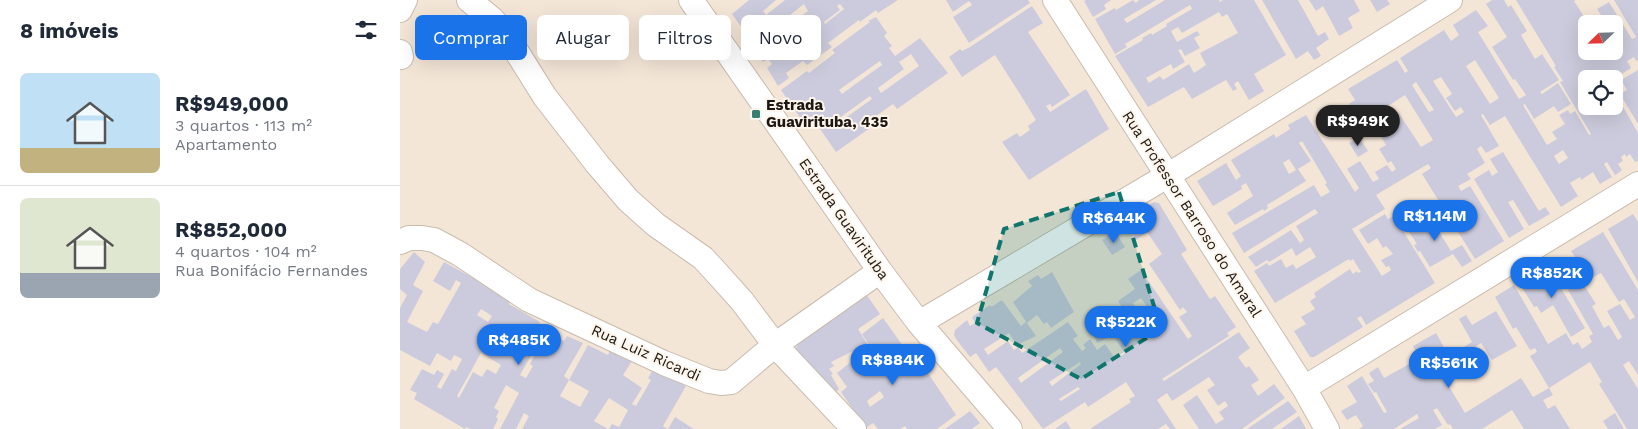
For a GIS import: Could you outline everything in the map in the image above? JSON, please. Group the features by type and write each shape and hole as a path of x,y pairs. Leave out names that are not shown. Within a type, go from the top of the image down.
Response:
{"street":[{"path":"400,10 405,0"},
{"path":"469,0 504,33 545,97 628,200 656,225 703,258 715,270 742,301 775,345 854,429"},
{"name":"Estrada Guavirituba","path":"691,0 880,271 919,323 1010,429"},
{"name":"Rua Professor Barroso do Amaral","path":"1055,0 1304,388 1327,429"},
{"path":"919,323 1167,176 1450,0"},
{"path":"1304,388 1638,184"},
{"name":"Rua Luiz Ricardi","path":"400,242 409,238 434,240 460,254 529,300 664,363 709,381 721,383 731,382 775,345 880,271"}],"highlighted area":[{"path":"1119,192 1161,329 1081,379 977,323 1004,229"}],"building":[{"path":"749,0 776,0 763,11 766,15 741,15 741,27 732,14"},
{"path":"785,0 898,0 878,13 876,10 860,22 859,20 828,43 832,47 821,55 821,15 803,15 808,11 804,4 790,15 766,15","holes":["840,4 844,9 825,24 824,22 840,10 837,6"]},
{"path":"946,0 1028,0 1030,3 969,43 953,17 972,5 969,1 953,12"},
{"path":"1111,0 1104,5 1106,9 1093,17 1084,1"},
{"path":"1133,0 1136,3 1139,0 1156,0 1124,19 1127,23 1165,0 1219,0 1220,2 1223,0 1254,0 1286,55 1254,74 1264,91 1249,100 1238,81 1234,84 1237,89 1233,91 1226,80 1192,99 1184,87 1148,107 1115,56 1192,9 1190,5 1125,44 1127,47 1115,54 1095,19 1115,8 1116,10","holes":["1219,12 1222,17 1227,14 1238,33 1200,53 1206,65 1194,73 1189,64 1163,80 1160,76 1149,83 1146,78 1171,64 1173,69 1185,62 1178,50 1181,49 1185,56 1200,48 1194,38 1200,35 1197,31 1177,42 1171,31 1178,27 1182,33"]},
{"path":"1262,0 1298,0 1318,36 1325,32 1329,39 1316,48 1321,56 1314,60 1308,51 1296,59"},
{"path":"1309,0 1354,0 1360,11 1348,18 1353,28 1339,36 1323,6 1316,11"},
{"path":"1370,0 1387,0 1390,4 1377,12"},
{"path":"1492,0 1504,0 1508,7 1511,5 1527,31 1521,35 1535,59 1542,54 1559,80 1540,92 1542,94 1558,83 1571,104 1558,112 1554,106 1534,119 1525,104 1523,105 1547,145 1557,139 1552,132 1565,124 1559,115 1568,110 1570,114 1575,111 1589,135 1591,134 1580,115 1623,115 1623,107 1638,133 1638,161 1635,162 1630,154 1626,157 1625,154 1621,157 1623,161 1618,164 1622,170 1615,175 1607,162 1604,164 1612,177 1600,184 1593,172 1581,180 1580,177 1570,183 1578,196 1561,207 1505,116 1490,125 1483,114 1481,115 1499,146 1486,153 1481,146 1477,149 1485,163 1467,174 1471,179 1458,186 1461,191 1470,186 1504,241 1475,259 1422,174 1431,168 1428,164 1376,195 1385,209 1352,229 1382,276 1391,270 1381,260 1393,254 1386,246 1383,248 1377,238 1368,244 1359,230 1385,214 1388,219 1394,216 1435,283 1366,325 1361,316 1357,318 1363,327 1314,357 1310,357 1294,331 1306,324 1301,317 1315,309 1310,301 1316,297 1314,293 1350,269 1353,274 1357,271 1358,273 1361,272 1353,259 1350,261 1349,259 1275,303 1254,271 1267,263 1269,266 1281,259 1286,268 1293,264 1296,269 1316,257 1310,247 1296,256 1292,248 1269,262 1267,260 1256,267 1248,257 1291,230 1300,243 1304,240 1296,226 1318,213 1315,209 1244,253 1232,233 1314,185 1321,197 1330,192 1325,184 1327,183 1302,141 1299,143 1311,161 1298,169 1306,181 1267,205 1268,208 1264,211 1263,209 1235,225 1227,213 1253,196 1246,183 1241,186 1242,189 1213,206 1197,181 1226,163 1236,180 1241,176 1231,160 1274,134 1276,138 1290,129 1288,125 1306,115 1355,192 1359,188 1347,169 1360,161 1373,182 1379,179 1375,172 1387,165 1392,172 1396,169 1391,161 1388,163 1379,149 1386,145 1365,111 1356,116 1349,104 1355,100 1348,89 1397,60 1405,73 1408,71 1400,58 1444,30 1451,41 1459,35 1453,25 1476,10 1488,26 1478,32 1519,99 1526,95 1515,79 1513,80 1492,47 1507,37 1486,4","holes":["1475,60 1499,98 1490,104 1466,66","1441,77 1452,94 1446,98 1455,111 1461,107 1464,112 1456,117 1433,81","1416,82 1434,110 1429,112 1412,85","1405,95 1433,140 1421,147 1398,112 1385,120 1380,111","1563,150 1568,158 1559,164 1554,156","1289,159 1296,170 1289,174 1283,163"]},
{"path":"1516,0 1576,0 1574,1 1583,15 1578,15 1578,60 1623,60 1623,25 1632,39 1636,37 1614,0 1638,0 1638,60 1636,61 1634,57 1627,61 1631,68 1623,73 1623,70 1578,70 1578,112 1560,82 1563,81 1554,67 1556,66"},
{"path":"1609,2 1617,15 1601,15 1597,9"},
{"path":"1032,6 1043,23 1028,32 1070,95 1052,107 1050,104 1046,106 1050,112 1086,89 1109,129 1029,180 1002,142 1017,133 1020,137 1030,130 1028,126 1036,120 995,55 962,77 949,57 960,49 962,51 970,47"},
{"path":"876,17 887,33 884,36 892,46 889,48 895,56 920,38 948,73 897,109 893,104 876,116 880,121 836,152 811,116 803,122 781,90 807,71 809,73 835,53 832,50 870,22 868,21","holes":["911,54 919,66 881,93 878,88 904,69 899,62","880,61 882,65 842,94 839,90","870,96 872,99 837,124 835,121"]},
{"path":"769,60 814,60 807,65 803,61 786,73 789,78 778,86 767,68 772,64"},
{"path":"1638,70 1638,124 1623,99 1623,92 1627,90 1623,83 1623,79"},
{"path":"1335,108 1342,118 1336,122 1329,111"},
{"path":"1359,137 1368,151 1358,157 1349,143"},
{"path":"1503,152 1539,211 1545,207 1550,214 1529,226 1513,200 1508,202 1524,229 1509,238 1474,179 1489,170 1492,176 1498,172 1490,159"},
{"path":"1154,202 1159,203 1187,250 1181,254 1210,299 1215,296 1236,327 1227,333 1229,336 1162,379 1164,381 1239,332 1250,348 1238,357 1246,368 1249,366 1259,380 1251,385 1258,396 1274,384 1285,398 1242,429 1199,429 1183,405 1197,395 1216,424 1224,419 1219,412 1228,406 1225,401 1218,406 1207,390 1215,385 1209,377 1172,401 1167,393 1157,400 1176,429 1170,429 1166,424 1158,429 1090,429 1131,402 1129,399 1135,396 1126,382 1088,407 1085,402 1043,429 996,367 989,372 976,353 970,357 954,335 955,330 967,320 970,326 975,323 972,317 990,305 991,307 1002,300 1021,326 1026,322 1013,302 1032,286 1028,281 1038,275 1041,279 1052,272 1074,312 1051,328 1047,322 1044,324 1037,315 1027,323 1036,336 1017,345 1009,333 984,349 988,355 1008,341 1014,350 1018,347 1022,353 1068,322 1078,336 1073,339 1082,351 1086,348 1083,345 1090,339 1097,350 1105,344 1116,360 1125,353 1115,339 1126,331 1119,323 1128,316 1118,301 1135,289 1128,279 1141,270 1188,339 1192,336 1179,317 1187,312 1183,307 1180,310 1149,264 1162,254 1147,232 1136,240 1126,225 1120,229 1116,224 1134,211 1135,214","holes":["1141,298 1165,333 1160,336 1151,322 1137,330 1135,326 1142,322 1137,313 1139,312 1133,303","1060,348 1063,352 1021,383 1018,378","1080,362 1081,364 1052,386 1049,382","1078,387 1080,389 1061,401 1059,399"]},
{"path":"1433,210 1441,224 1436,227 1451,251 1462,245 1472,261 1462,267 1453,254 1430,267 1420,251 1418,252 1414,245 1417,244 1409,232 1422,224 1419,219"},
{"path":"1633,214 1638,222 1638,282 1608,229"},
{"path":"1115,232 1125,247 1112,255 1102,240"},
{"path":"1603,232 1638,290 1638,375 1629,361 1623,365 1638,389 1638,429 1627,429 1599,384 1602,382 1590,362 1549,388 1530,356 1537,352 1535,348 1530,350 1516,327 1513,329 1495,297 1514,285 1548,344 1566,333 1573,345 1578,342 1582,349 1592,342 1589,336 1593,334 1568,290 1582,282 1596,304 1592,306 1604,328 1609,325 1618,340 1622,337 1607,311 1620,304 1630,320 1635,317 1624,299 1619,302 1601,273 1590,279 1571,251"},
{"path":"414,252 425,262 413,285 423,291 407,322 427,332 433,322 438,324 461,283 456,280 450,291 433,281 444,262 493,289 511,301 509,304 540,322 526,351 532,354 520,375 526,378 533,366 530,364 538,349 541,351 546,343 540,339 545,332 564,341 567,336 583,343 564,376 569,380 588,345 608,355 611,348 634,358 623,375 642,388 632,404 636,406 651,380 648,378 654,368 686,386 663,426 667,429 609,429 612,424 619,427 628,410 609,398 594,421 608,429 522,429 529,416 524,413 516,429 500,429 519,393 506,385 494,408 499,411 496,417 498,419 493,429 471,429 466,427 465,429 414,399 417,393 410,390 422,369 434,375 437,370 444,374 437,387 441,389 452,369 456,371 462,359 454,355 451,361 437,353 430,366 400,350 400,308 407,295 400,289 400,269","holes":["481,309 492,316 488,322 477,315","481,353 501,365 496,374 487,369 482,377 473,372 459,398 457,396","569,380 589,391 580,407 560,396"]},
{"path":"1547,265 1585,328 1571,337 1553,305 1541,313 1537,306 1534,307 1521,286 1533,279 1531,274"},
{"path":"866,294 880,314 858,329 868,345 831,362 834,366 829,369 839,389 833,394 800,357 796,348 801,338"},
{"path":"1111,311 1120,325 1112,329 1104,316"},
{"path":"1496,311 1517,346 1492,360 1481,343 1475,347 1480,356 1448,375 1444,367 1451,363 1447,356 1435,363 1465,413 1521,378 1533,397 1549,388 1553,395 1543,400 1548,409 1555,405 1570,429 1524,429 1512,410 1482,429 1453,429 1450,424 1448,425 1437,408 1433,410 1442,425 1435,429 1400,429 1419,418 1417,414 1394,429 1359,429 1363,426 1356,415 1347,420 1341,411 1357,402 1347,386 1362,376 1384,413 1387,412 1376,392 1374,393 1368,384 1374,381 1369,373 1378,367 1384,378 1420,358 1413,346 1436,333 1449,356 1472,342 1459,319 1466,315 1472,325"},
{"path":"883,318 916,364 920,361 956,415 937,429 907,429 905,426 901,429 878,429 873,423 866,428 841,392 847,387 837,373 872,345 871,343 869,345 862,334","holes":["880,391 884,397 870,407 867,401"]},
{"path":"1106,330 1109,337 1097,343 1094,335"},
{"path":"1288,401 1297,412 1272,429 1247,429"},
{"path":"970,411 980,423 972,429 945,429"},
{"path":"1615,413 1624,429 1608,429 1603,421"},
{"path":"1299,416 1306,429 1281,429"},
{"path":"675,417 694,429 668,429"},
{"path":"1066,421 1071,429 1055,429"}],"place":[{"name":"Estrada Guavirituba, 435","path":"756,114"}]}
